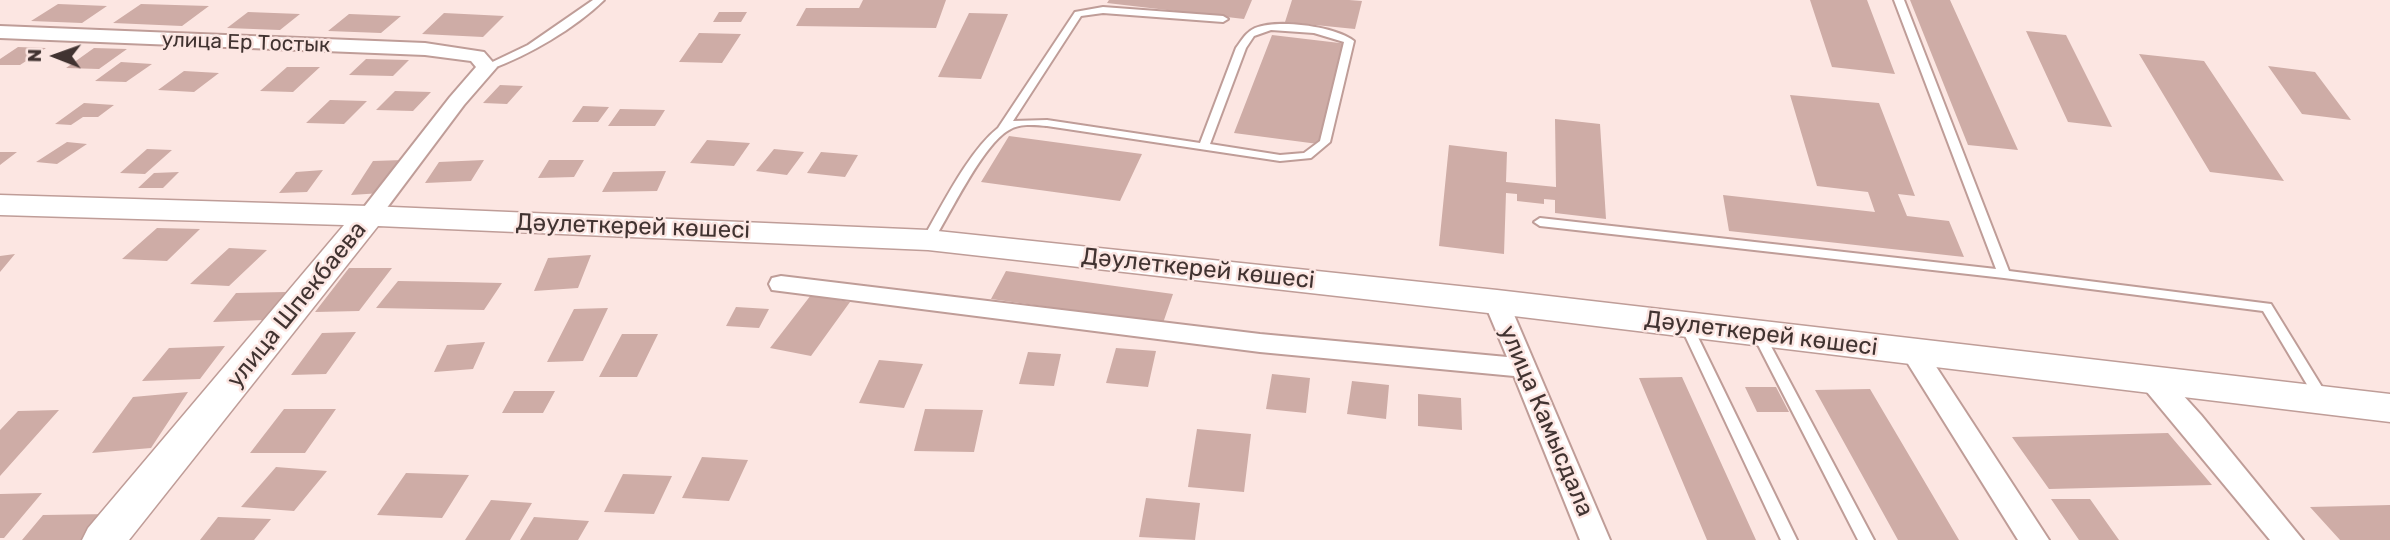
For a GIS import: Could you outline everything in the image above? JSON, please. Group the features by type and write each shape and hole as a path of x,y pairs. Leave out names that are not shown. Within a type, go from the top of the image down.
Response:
{"main road":[{"name":"Дәулеткерей көшесі","path":"0,205 369,216 928,240 1497,302 2390,408"},
{"name":"улица Шпекбаева","path":"104,540 369,216"}],"street":[{"name":"улица Ер Тостык","path":"0,32 425,49 477,56 486,67"},
{"name":"улица Шпекбаева","path":"369,216 486,67"},
{"path":"781,284 1260,343 1524,368"},
{"name":"улица Камысдала","path":"1497,302 1582,502 1595,540"},
{"path":"1913,351 2034,540"},
{"path":"2152,379 2288,540"}],"lane":[{"path":"486,67 522,54 540,44 600,0"},
{"path":"1899,0 2004,274"},
{"path":"928,240 988,145 1002,129 1078,14 1103,10 1223,19"},
{"path":"1002,129 1027,122 1047,123 1204,146 1288,158 1307,156 1325,142 1349,41 1316,29 1273,27 1250,35 1241,48 1204,146"},
{"path":"1540,222 2004,274 2267,307 2323,400"},
{"path":"1686,325 1789,540"},
{"path":"1759,335 1866,540"}],"building":[{"path":"863,0 946,0 936,28 796,26 806,8 859,8"},
{"path":"1109,0 1252,0 1244,19 1107,3"},
{"path":"1292,0 1362,1 1355,29 1285,22"},
{"path":"1810,0 1867,0 1895,74 1832,67"},
{"path":"1910,0 1950,0 2018,150 1968,145"},
{"path":"58,4 107,6 82,23 31,21"},
{"path":"141,4 209,6 182,26 113,23"},
{"path":"248,12 300,14 280,30 227,28"},
{"path":"719,12 747,12 741,22 713,22"},
{"path":"444,13 504,16 483,37 422,34"},
{"path":"969,13 1008,14 981,79 938,77"},
{"path":"349,14 401,16 381,33 328,31"},
{"path":"2026,31 2066,35 2112,127 2068,122"},
{"path":"699,33 741,34 722,63 679,62"},
{"path":"1272,35 1348,44 1318,144 1234,133"},
{"path":"18,47 46,48 20,65 0,65 0,59"},
{"path":"94,48 127,49 99,69 66,68"},
{"path":"2139,54 2204,61 2284,181 2210,172"},
{"path":"366,59 409,60 393,76 349,75"},
{"path":"121,62 152,64 126,82 95,81"},
{"path":"2268,66 2315,72 2351,120 2302,114"},
{"path":"287,67 320,67 293,92 260,91"},
{"path":"184,71 219,73 194,92 158,90"},
{"path":"500,85 523,86 507,104 483,103"},
{"path":"395,91 431,92 413,111 376,110"},
{"path":"1790,95 1879,103 1915,196 1898,194 1907,216 1949,221 1964,257 1729,231 1723,195 1875,212 1868,192 1817,186"},
{"path":"330,100 367,101 344,124 306,123"},
{"path":"84,103 114,105 98,117 83,117 71,125 55,124"},
{"path":"583,106 609,107 598,122 572,122"},
{"path":"620,109 665,110 655,126 608,126"},
{"path":"1555,119 1600,124 1606,219 1555,213 1555,200 1544,199 1544,204 1517,201 1517,194 1506,193 1504,254 1439,246 1449,145 1507,152 1506,182 1556,187"},
{"path":"1009,136 1142,154 1120,201 981,182"},
{"path":"707,140 750,143 734,166 690,163"},
{"path":"67,142 87,144 57,164 36,162"},
{"path":"147,149 172,150 145,174 120,173"},
{"path":"774,149 804,152 787,175 756,171"},
{"path":"0,152 17,152 0,165"},
{"path":"821,152 858,155 845,177 807,173"},
{"path":"403,160 382,193 351,195 373,161"},
{"path":"484,160 471,181 425,183 439,162"},
{"path":"549,160 584,160 574,177 538,178"},
{"path":"323,170 307,192 279,193 296,172"},
{"path":"666,171 657,191 602,192 613,172"},
{"path":"179,172 163,188 138,188 154,173"},
{"path":"157,228 200,229 167,261 122,259"},
{"path":"229,248 267,250 229,286 190,284"},
{"path":"15,254 0,272 0,256"},
{"path":"591,255 578,288 534,291 548,258"},
{"path":"349,268 392,268 359,311 315,312"},
{"path":"1006,271 1173,294 1163,323 991,299"},
{"path":"398,281 502,283 484,310 376,308"},
{"path":"286,292 264,320 213,322 236,293"},
{"path":"811,295 850,302 811,356 770,348"},
{"path":"736,307 769,309 759,328 726,326"},
{"path":"608,308 583,361 547,362 574,309"},
{"path":"356,332 326,374 291,375 322,333"},
{"path":"622,334 658,334 637,377 599,377"},
{"path":"485,342 473,369 434,372 447,345"},
{"path":"225,346 200,379 142,381 169,348"},
{"path":"1116,348 1156,351 1148,387 1106,383"},
{"path":"1028,352 1061,354 1054,386 1019,384"},
{"path":"879,360 923,364 904,408 859,403"},
{"path":"1272,374 1310,378 1306,413 1266,409"},
{"path":"1682,377 1756,540 1707,540 1639,378"},
{"path":"1352,381 1389,385 1386,419 1347,414"},
{"path":"1745,387 1776,387 1789,412 1757,412"},
{"path":"1870,389 1959,540 1898,540 1815,390"},
{"path":"514,391 555,391 543,413 502,413"},
{"path":"188,392 151,448 92,453 133,397"},
{"path":"1418,394 1461,398 1462,430 1418,426"},
{"path":"284,409 336,409 305,453 250,453"},
{"path":"925,409 983,410 974,452 914,451"},
{"path":"59,410 0,476 0,430 18,411"},
{"path":"1197,429 1251,434 1244,492 1188,487"},
{"path":"2168,433 2212,485 2049,489 2012,437"},
{"path":"702,457 748,460 729,501 682,498"},
{"path":"276,467 327,471 294,511 241,507"},
{"path":"406,473 469,475 442,518 377,515"},
{"path":"623,474 672,476 654,514 604,512"},
{"path":"42,493 4,538 0,538 0,494"},
{"path":"1146,498 1200,503 1195,540 1139,537"},
{"path":"2051,499 2090,499 2119,540 2079,540"},
{"path":"491,500 532,503 510,540 465,540"},
{"path":"2390,505 2390,540 2340,540 2310,507"},
{"path":"110,514 89,540 22,540 43,515"},
{"path":"218,517 271,519 254,540 200,540"},
{"path":"534,517 589,521 578,540 520,540"}]}
